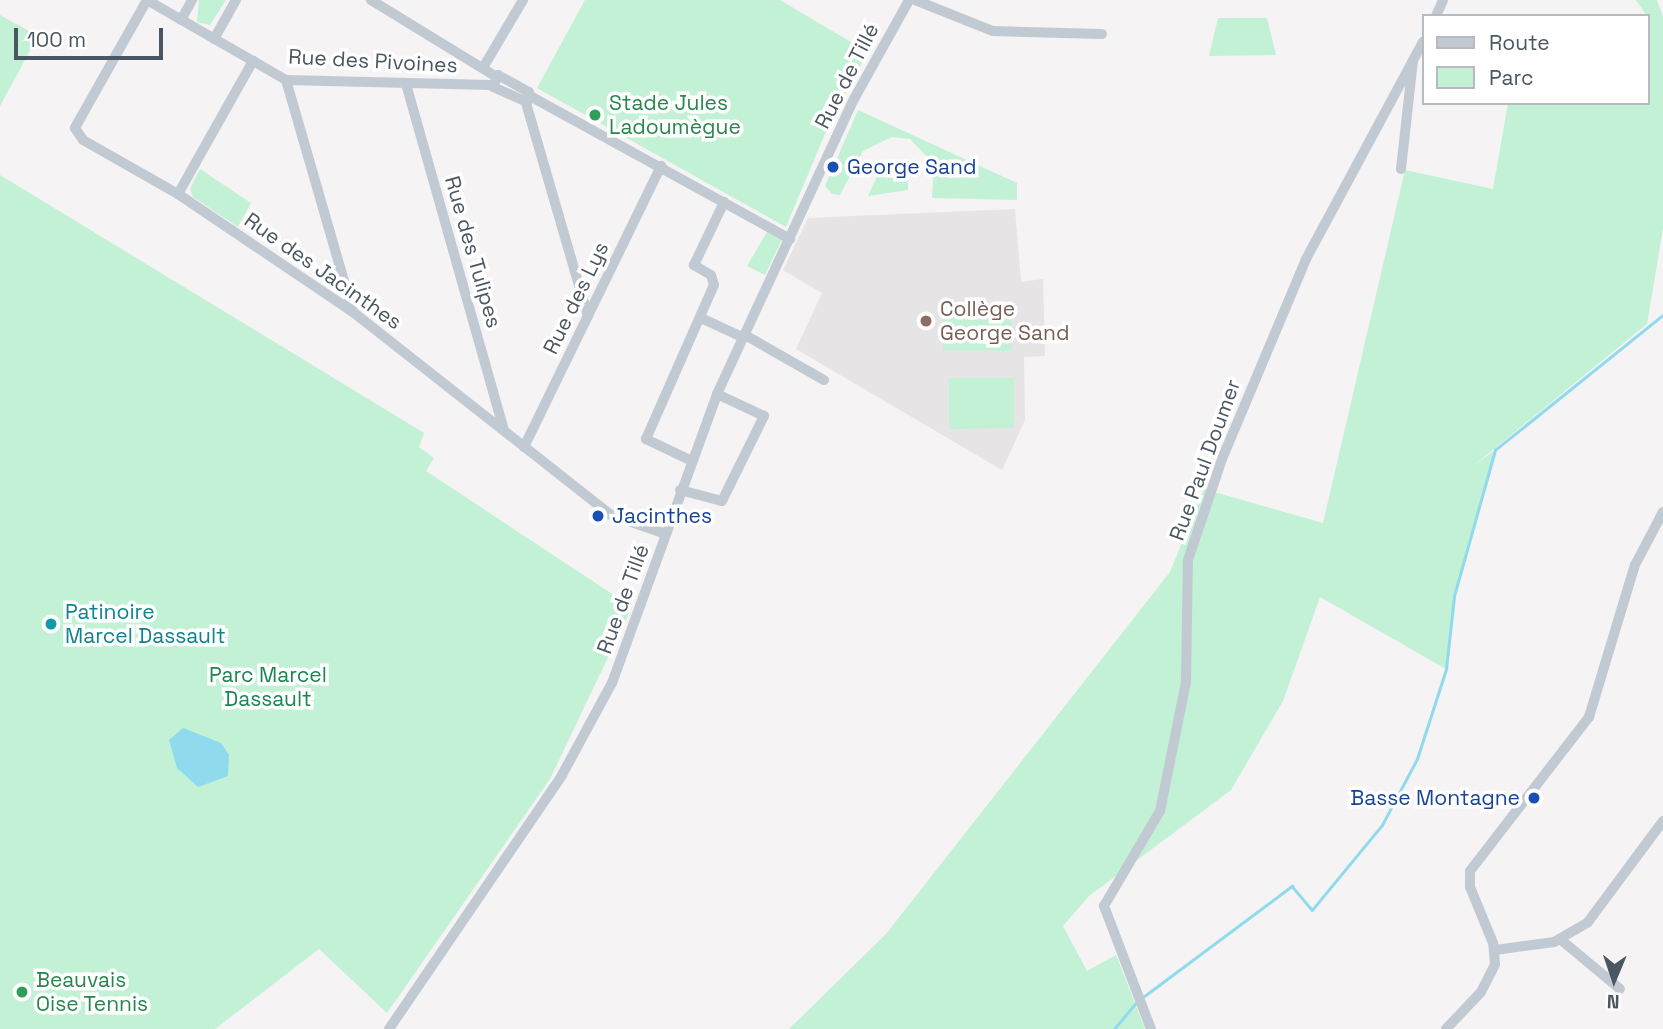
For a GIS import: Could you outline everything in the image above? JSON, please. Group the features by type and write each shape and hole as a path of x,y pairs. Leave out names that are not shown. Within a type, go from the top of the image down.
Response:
{"street":[{"name":"Rue des Pivoines","path":"147,0 286,80 407,84 493,81"},
{"name":"Rue des Jacinthes","path":"147,0 75,128 83,140 178,194 353,312 611,515 666,534"},
{"path":"181,20 192,0"},
{"path":"214,39 236,0"},
{"path":"371,0 484,66 493,81 661,166 790,239"},
{"path":"484,66 523,0"},
{"path":"907,1 993,31 1102,34"},
{"name":"Rue de Tillé","path":"388,1029 573,756 627,650 690,460 717,394 907,1"},
{"name":"Rue Paul Doumer","path":"1151,1029 1104,906 1160,811 1186,682 1188,560 1227,445 1306,259 1422,44"},
{"path":"1401,169 1413,60"},
{"path":"178,194 253,61"},
{"path":"286,80 353,312"},
{"name":"Rue des Tulipes","path":"407,84 504,431"},
{"path":"528,99 588,316"},
{"name":"Rue des Lys","path":"524,447 661,166"},
{"path":"690,460 646,439 701,318 714,282 694,265 724,202"},
{"path":"701,318 744,337 824,380"},
{"path":"680,490 722,501 764,416 717,394"},
{"path":"1446,1029 1488,982 1495,950 1470,887 1471,871 1589,717 1635,565 1663,512"},
{"path":"1495,950 1560,939 1594,917 1663,821"},
{"path":"1560,939 1620,989"}],"shaded area":[{"name":"Collège George Sand","path":"1015,209 1021,282 1043,279 1045,356 1024,357 1025,420 1002,470 796,349 822,293 783,270 808,218"}],"green space":[{"path":"199,0 226,0 210,25 197,22"},
{"path":"585,0 780,0 868,52 829,124 786,227 537,88"},
{"path":"1636,0 1657,0 1663,17 1663,229 1647,324 1472,467 1495,450 1454,596 1446,669 1320,597 1283,701 1231,790 1089,896 1063,926 1087,971 1116,955 1145,1029 789,1029 886,934 1170,572 1204,489 1323,523 1405,170 1493,189 1508,105 1649,105 1649,14 1646,14"},
{"path":"0,15 38,36 0,106"},
{"path":"1218,18 1267,18 1276,55 1209,56"},
{"path":"858,110 1017,183 1017,200 932,198 934,164 910,139 892,137 863,151 840,195 832,194 825,186"},
{"path":"892,163 908,166 908,190 868,196 881,168"},
{"path":"200,169 251,203 238,227 193,197 190,189"},
{"name":"Parc Marcel Dassault","path":"0,175 424,433 419,447 434,458 426,471 632,607 550,779 387,1013 319,949 215,1029 0,1029"},
{"path":"767,232 782,239 765,275 747,266"},
{"path":"943,304 1011,304 1011,351 943,350"},
{"path":"949,378 1014,378 1014,428 949,429"}],"water":[{"path":"183,728 221,743 229,755 228,776 198,787 177,768 169,740"}],"waterway":[{"path":"1143,997 1292,886 1312,910 1382,825 1417,759 1446,669 1454,596 1495,450 1663,315"},
{"path":"1114,1029 1137,1002"}],"place":[{"name":"Stade Jules Ladoumègue","path":"595,115"},
{"name":"George Sand","path":"833,167"},
{"name":"Collège George Sand","path":"926,321"},
{"name":"Jacinthes","path":"598,516"},
{"name":"Patinoire Marcel Dassault","path":"51,624"},
{"name":"Basse Montagne","path":"1534,798"},
{"name":"Beauvais Oise Tennis","path":"22,992"}]}
